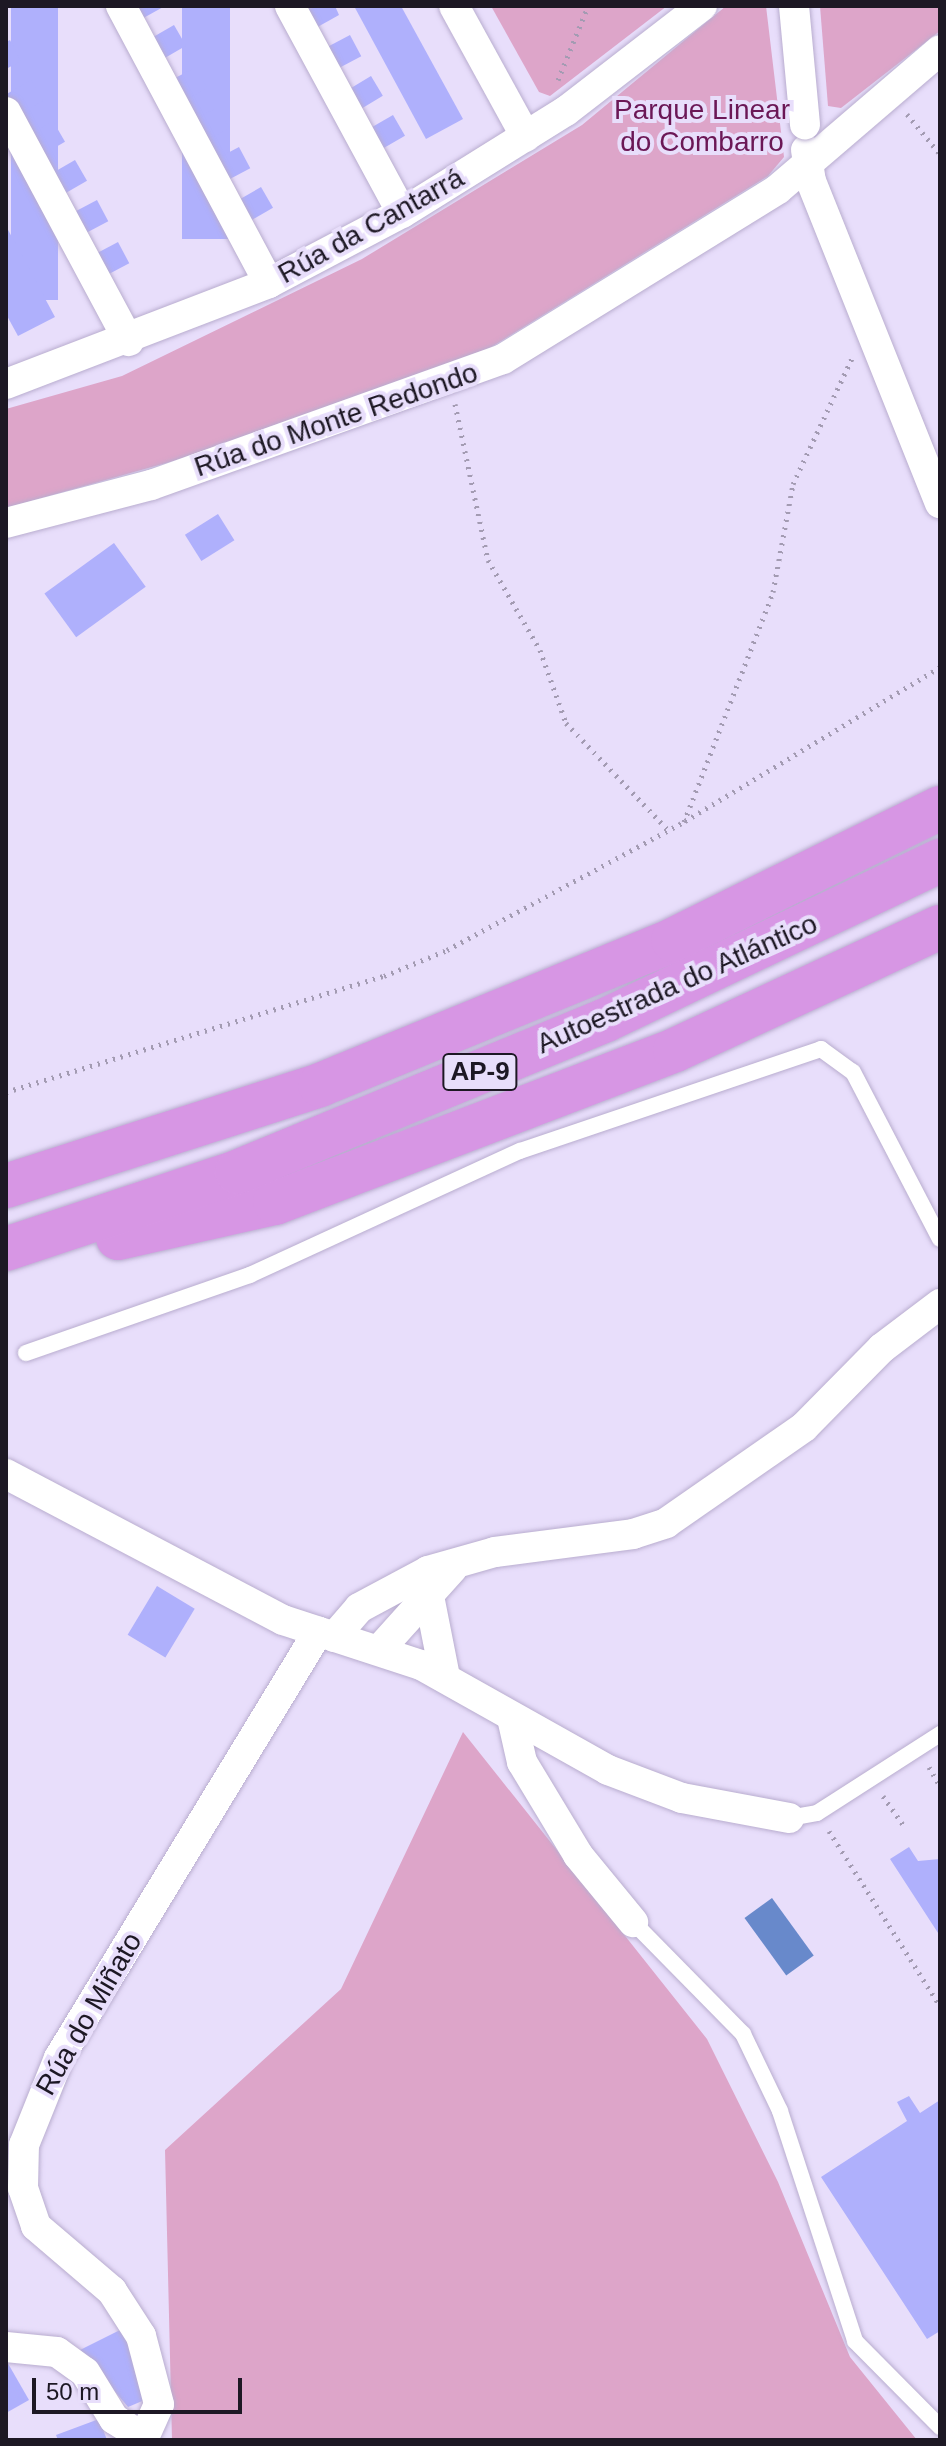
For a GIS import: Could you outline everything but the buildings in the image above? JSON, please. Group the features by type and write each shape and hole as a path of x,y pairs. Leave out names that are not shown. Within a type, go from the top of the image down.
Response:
{"highway":[{"path":"479,1020 940,786"},
{"name":"Autoestrada do Atlántico","path":"6,1186 320,1085 673,940 940,808"},
{"name":"Autoestrada do Atlántico","path":"6,1249 237,1172 591,1026 940,861"},
{"path":"6,1262 275,1203 675,1050 940,927"}],"street":[{"path":"121,6 269,283"},
{"path":"290,6 402,213"},
{"path":"454,6 526,137"},
{"name":"Rúa da Cantarrá","path":"6,384 129,341 269,283 402,213 526,137 702,6"},
{"path":"794,6 807,166 876,334 940,503"},
{"name":"Rúa do Monte Redondo","path":"6,523 151,485 450,383 594,304 807,166 940,50"},
{"path":"6,112 129,341"},
{"name":"Rúa do Miñato","path":"6,2347 57,2352 85,2372 114,2419 143,2438 159,2404 141,2336 112,2291 36,2226 23,2188 24,2145 59,2058 326,1634 378,1595 460,1563 666,1523 804,1427 882,1348 940,1304"},
{"path":"6,1474 326,1634 379,1650 445,1677 512,1718 649,1787 803,1816"},
{"path":"379,1650 428,1591 460,1563"},
{"path":"428,1591 445,1677"},
{"path":"512,1718 522,1762 578,1855 633,1922"}],"lane":[{"path":"26,1353 250,1275 520,1151 821,1049 853,1072 940,1239"},
{"path":"803,1816 940,1734"},
{"path":"633,1922 743,2034 780,2111 855,2341 940,2427"}],"path":[{"path":"557,92 588,6"},
{"path":"889,92 940,154"},
{"path":"684,822 773,592 793,484 816,424 853,356 876,334"},
{"path":"450,383 488,560 540,650 566,723 670,832"},
{"path":"6,1092 384,976 670,832 940,667"},
{"path":"940,1760 928,1767 940,1786"},
{"path":"883,1796 903,1825"},
{"path":"803,1816 940,2006"}],"green space":[{"name":"Parque Linear do Combarro","path":"491,6 667,6 550,96 539,92"},
{"name":"Parque Linear do Combarro","path":"726,6 766,6 784,157 768,176 454,370 262,436 6,508 6,409 122,376 362,259 582,125"},
{"name":"Parque Linear do Combarro","path":"820,6 940,6 940,31 841,108 828,106"},
{"path":"463,1732 707,2039 778,2182 850,2357 917,2440 172,2440 165,2150 341,1989"}],"water":[{"path":"772,1898 814,1955 786,1975 744,1918"}]}
